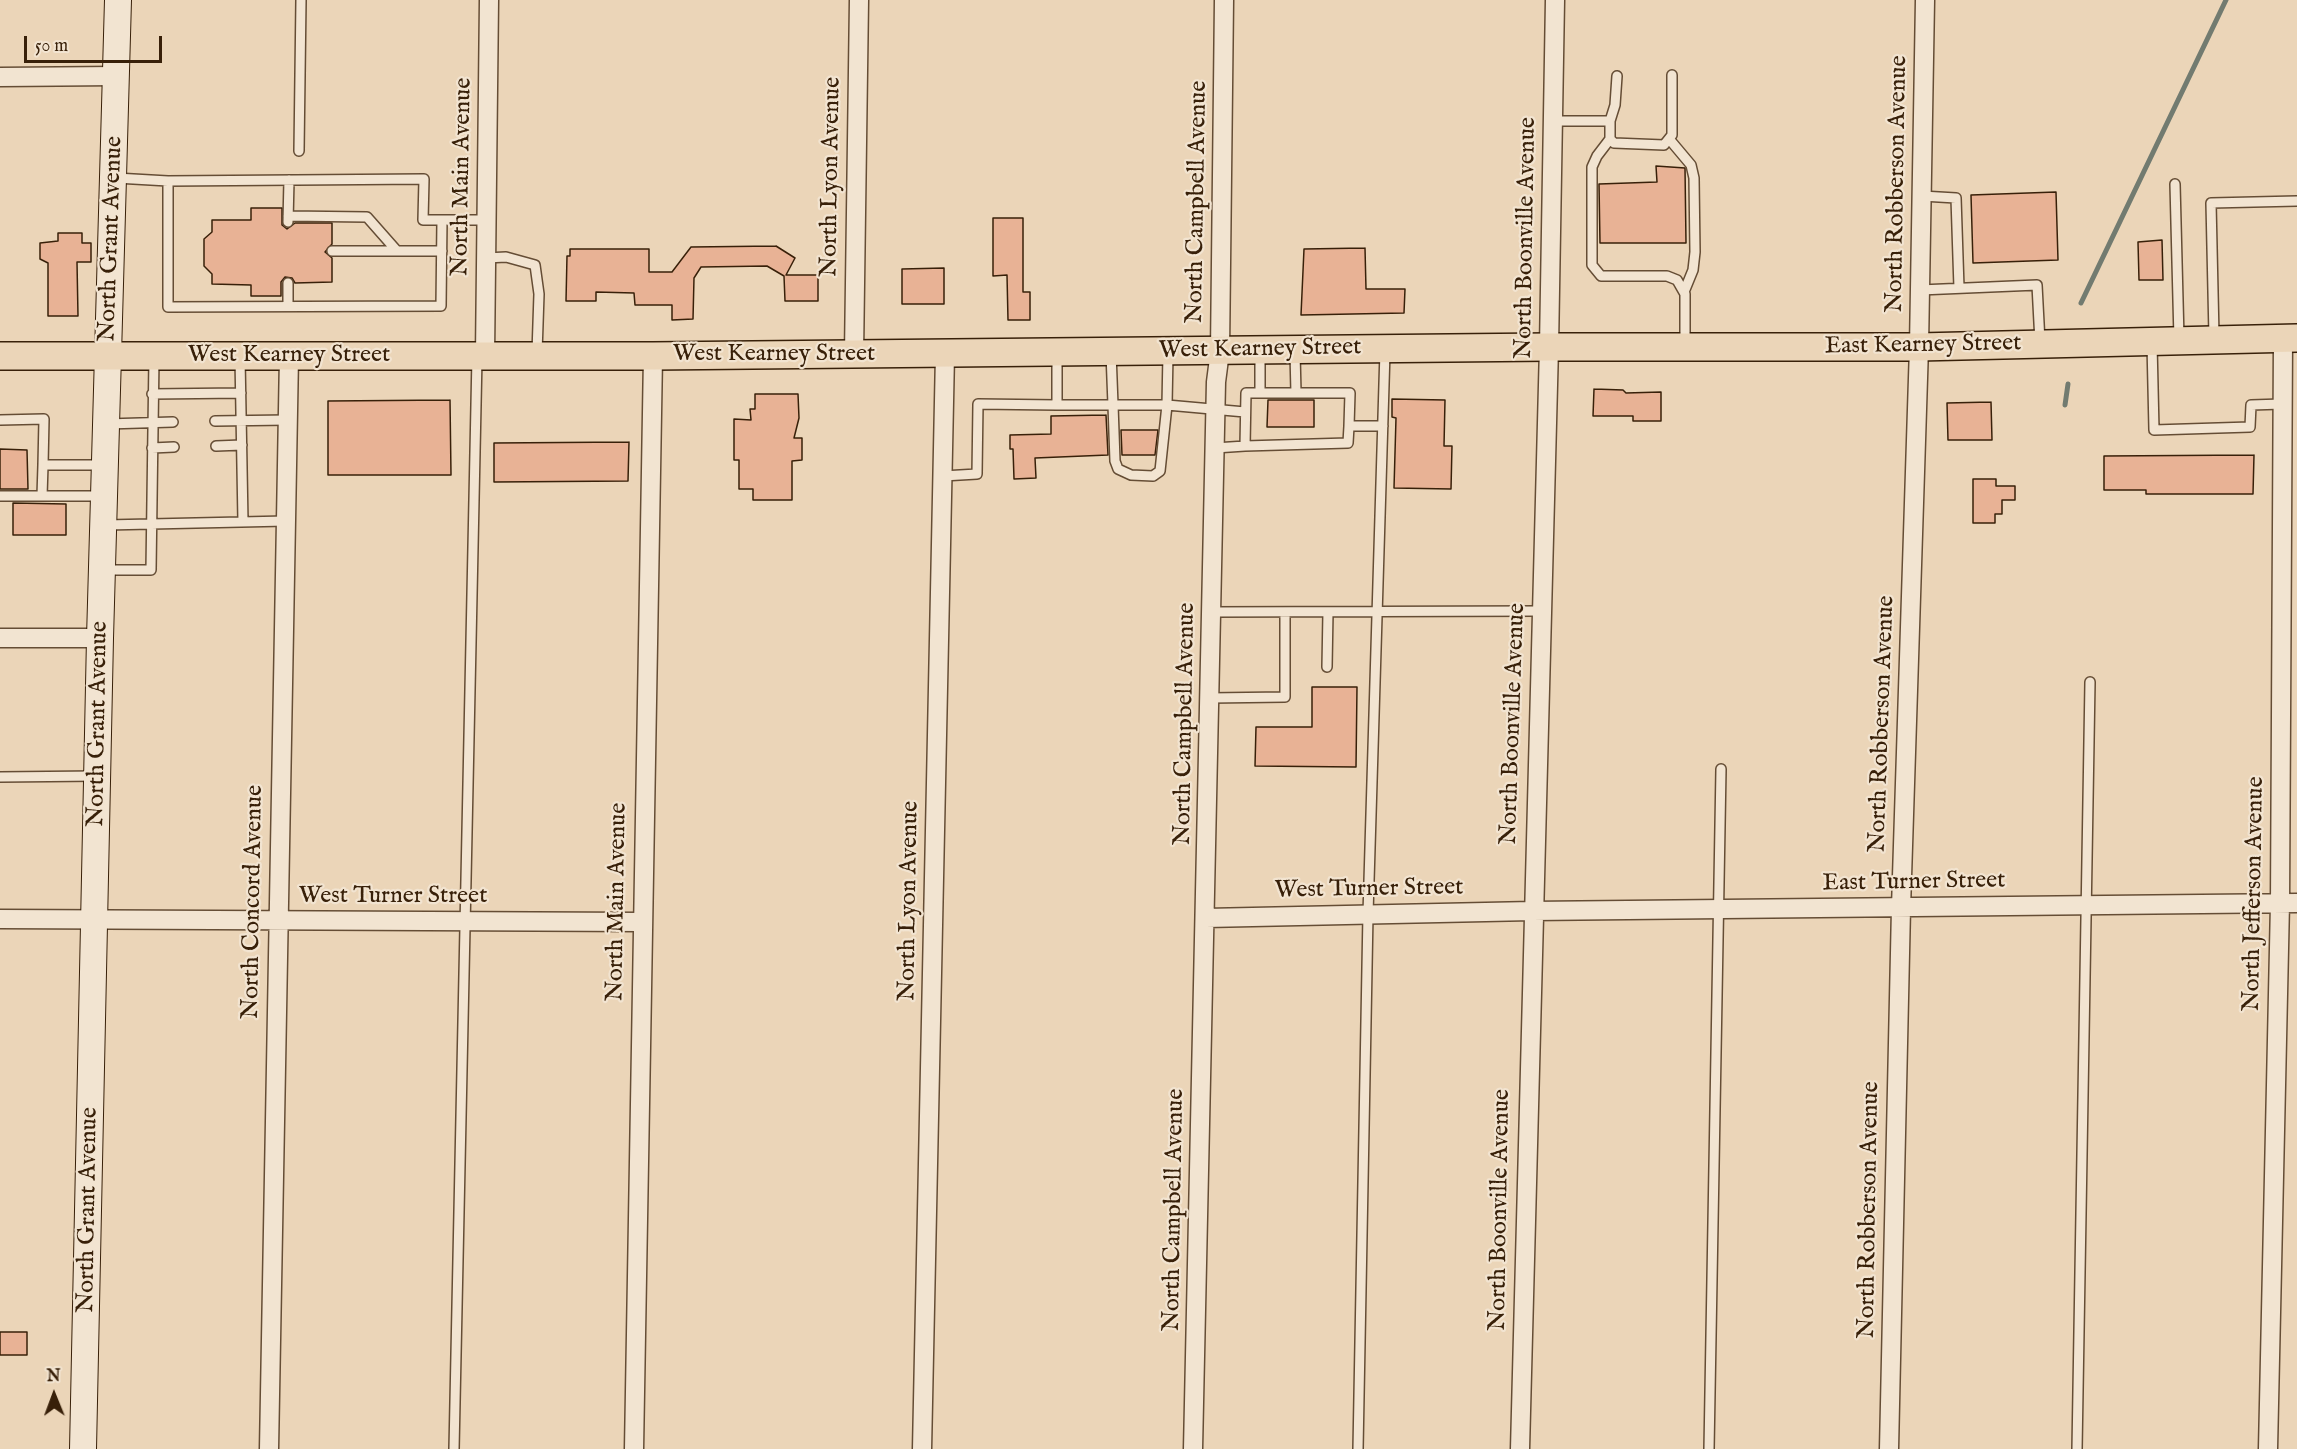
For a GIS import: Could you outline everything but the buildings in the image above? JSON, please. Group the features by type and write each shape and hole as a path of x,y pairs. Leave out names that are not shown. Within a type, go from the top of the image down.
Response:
{"main road":[{"name":"North Grant Avenue","path":"83,1449 96,919 100,638 118,0"},
{"name":"East Kearney Street","path":"1549,347 1919,347 2290,338"},
{"name":"West Kearney Street","path":"0,356 653,356 1549,347"}],"street":[{"name":"North Main Avenue","path":"481,355 486,258 489,0"},
{"name":"North Lyon Avenue","path":"854,354 859,0"},
{"name":"North Campbell Avenue","path":"1193,1449 1215,448 1220,351 1224,0"},
{"name":"North Boonville Avenue","path":"1520,1449 1532,911 1549,347 1555,0"},
{"name":"North Robberson Avenue","path":"1889,1449 1901,908 1919,347 1924,0"},
{"path":"0,77 117,76"},
{"name":"North Jefferson Avenue","path":"2268,1449 2288,903 2282,404 2290,338"},
{"name":"North Lyon Avenue","path":"922,1449 945,354"},
{"name":"North Concord Avenue","path":"269,1449 289,356"},
{"name":"North Main Avenue","path":"634,1449 641,922 653,356"},
{"path":"0,638 100,638"},
{"name":"East Turner Street","path":"1532,911 2288,903"},
{"name":"West Turner Street","path":"1206,918 1532,911"},
{"name":"West Turner Street","path":"0,920 641,922"}],"lane":[{"path":"299,151 301,0"},
{"path":"1610,139 1622,145 1664,144 1670,140 1672,135 1672,75"},
{"path":"1617,76 1615,105 1610,121 1610,139 1592,167 1592,264 1601,276 1667,276 1677,280 1684,292"},
{"path":"1553,121 1610,121"},
{"path":"1670,140 1691,165 1694,178 1695,252 1693,270 1684,292 1685,347"},
{"path":"114,178 168,181 424,179 423,220 486,220"},
{"path":"289,180 288,219 367,217 397,251"},
{"path":"168,181 168,307 441,306 442,220"},
{"path":"2175,184 2180,341"},
{"path":"1922,196 1956,198 1959,288"},
{"path":"2214,340 2211,203 2297,201"},
{"path":"332,251 442,251"},
{"path":"486,258 506,257 536,265 539,294 537,356"},
{"path":"288,283 288,306"},
{"path":"1920,290 2037,285 2040,344"},
{"path":"2152,341 2154,430 2250,428 2251,405 2282,404"},
{"path":"1358,1449 1368,914 1385,349"},
{"path":"1295,350 1296,393"},
{"path":"1260,351 1260,393"},
{"path":"1111,352 1115,461 1119,469 1131,475 1153,476 1160,471 1163,462 1168,352"},
{"path":"1057,353 1057,405"},
{"path":"454,1449 465,921 481,355"},
{"path":"102,570 151,570 154,356"},
{"path":"240,356 243,522"},
{"path":"152,394 241,393"},
{"path":"1215,448 1348,442 1350,393 1246,393 1245,446"},
{"path":"942,476 977,474 978,404 1167,405 1245,412"},
{"path":"0,420 44,419 42,496"},
{"path":"215,421 288,420"},
{"path":"106,424 173,422"},
{"path":"1349,426 1383,426"},
{"path":"216,446 242,445"},
{"path":"152,448 174,447"},
{"path":"43,465 105,465"},
{"path":"0,496 104,496"},
{"path":"103,525 286,521"},
{"path":"1212,612 1541,611"},
{"path":"1210,698 1285,697 1285,612"},
{"path":"1327,667 1328,612"},
{"path":"2078,1449 2090,682"},
{"path":"1709,1449 1721,769"},
{"path":"0,777 98,776"}],"waterway":[{"path":"2081,303 2226,0"},
{"path":"2065,405 2068,384"}]}
